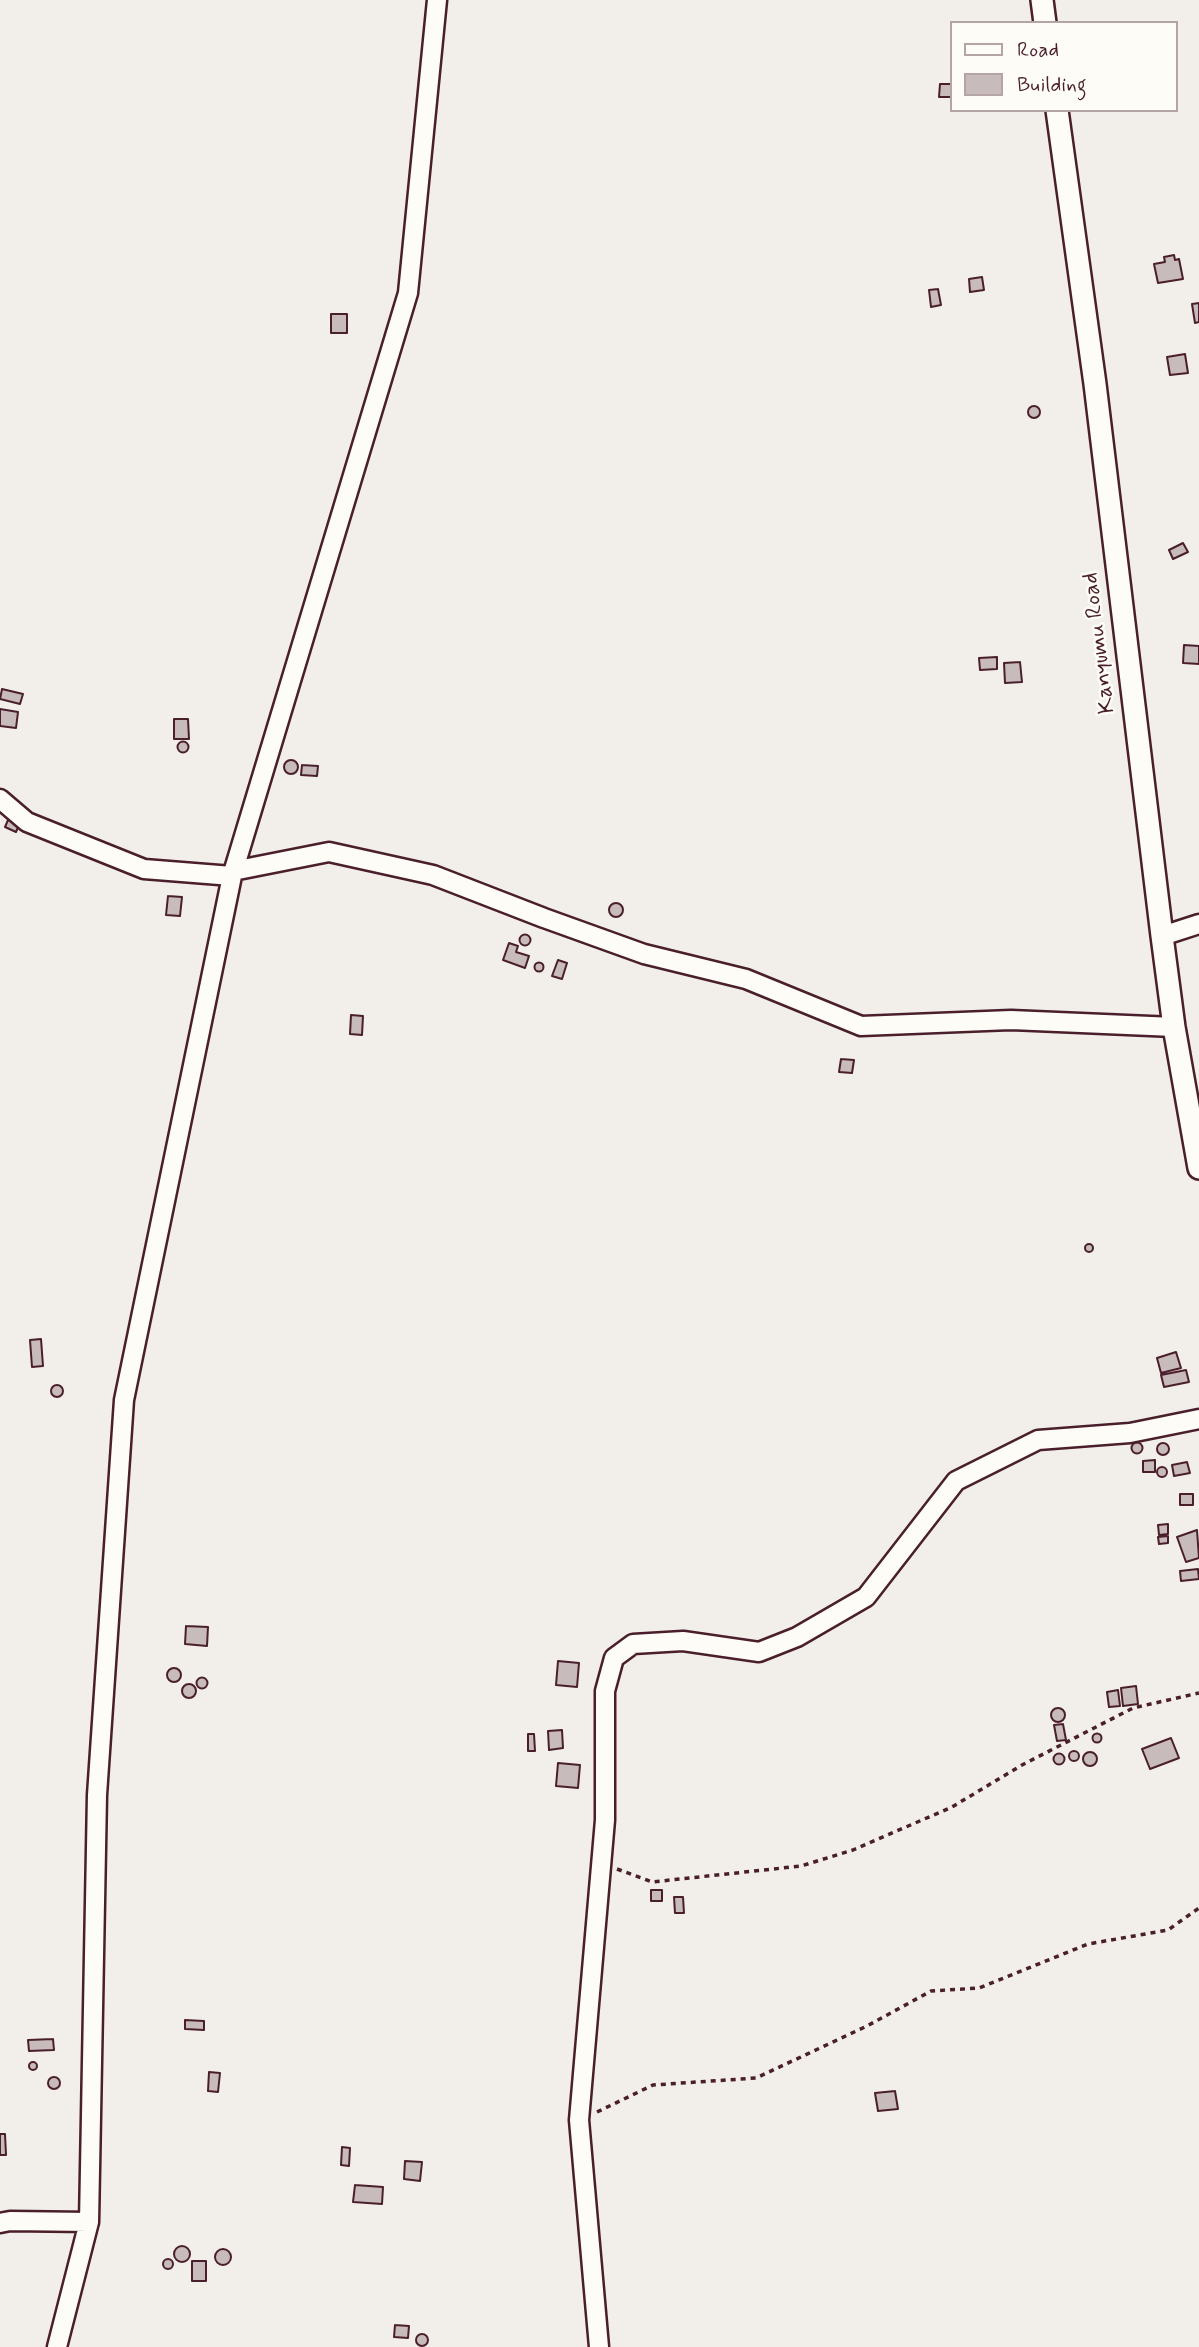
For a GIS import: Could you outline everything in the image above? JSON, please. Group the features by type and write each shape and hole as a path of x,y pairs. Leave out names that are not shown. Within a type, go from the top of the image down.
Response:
{"street":[{"path":"57,2347 89,2222 97,1795 124,1400 232,874 408,293 437,0"},
{"path":"1042,0 1045,21"},
{"name":"Kanyumu Road","path":"1057,112 1096,384 1174,1027 1199,1168"},
{"path":"0,799 27,821 144,869 232,874 329,852 433,875 644,954 746,979 861,1026 1011,1020 1174,1027"},
{"path":"1162,936 1199,924"},
{"path":"599,2347 579,2120 606,1820 605,1691 614,1658 633,1644 683,1641 759,1652 797,1637 866,1597 956,1481 1038,1440 1130,1433 1199,1419"},
{"path":"0,2223 89,2222"}],"path":[{"path":"602,1863 652,1882 801,1866 853,1850 952,1807 1021,1765 1133,1708 1199,1693"},
{"path":"579,2120 653,2085 756,2078 867,2026 931,1991 979,1987 1088,1944 1168,1930 1199,1908"}],"building":[{"path":"940,84 950,84 950,97 939,97"},
{"path":"1174,255 1175,260 1179,259 1183,279 1158,283 1154,264 1165,262 1164,257"},
{"path":"982,277 984,290 970,292 969,279"},
{"path":"938,289 941,305 931,307 929,290"},
{"path":"1199,303 1199,322 1195,323 1192,304"},
{"path":"331,314 347,314 347,333 331,333"},
{"path":"1185,354 1188,373 1170,375 1167,357"},
{"path":"1034,406 1040,412 1034,418 1028,412"},
{"path":"1183,543 1188,552 1173,559 1169,550"},
{"path":"1184,645 1199,646 1199,664 1183,663"},
{"path":"997,657 997,669 980,670 979,658"},
{"path":"1020,662 1022,682 1005,683 1004,663"},
{"path":"2,689 23,694 20,704 0,699"},
{"path":"0,709 18,712 16,728 0,726"},
{"path":"174,719 188,719 189,739 174,739"},
{"path":"183,741 189,747 183,753 177,747"},
{"path":"291,760 296,762 296,772 291,774 286,772 284,767 286,762"},
{"path":"302,765 318,766 317,776 301,775"},
{"path":"8,820 19,825 16,832 5,827"},
{"path":"168,896 182,897 180,916 166,915"},
{"path":"613,903 619,903 623,910 619,917 613,917 609,913 609,907"},
{"path":"525,934 531,940 525,946 519,940"},
{"path":"509,943 518,946 516,952 529,956 525,968 503,960"},
{"path":"558,960 567,963 562,979 552,976"},
{"path":"539,962 544,967 539,972 534,967"},
{"path":"351,1015 363,1016 362,1035 350,1034"},
{"path":"841,1059 854,1060 852,1073 839,1072"},
{"path":"1089,1244 1093,1248 1089,1252 1085,1248"},
{"path":"41,1339 43,1366 32,1367 30,1340"},
{"path":"1176,1352 1181,1368 1161,1373 1157,1358"},
{"path":"1186,1370 1189,1382 1164,1387 1161,1375"},
{"path":"57,1385 63,1391 57,1397 51,1391"},
{"path":"1137,1442 1143,1448 1137,1454 1131,1448"},
{"path":"1163,1443 1169,1449 1163,1455 1157,1449"},
{"path":"1155,1460 1155,1472 1143,1472 1143,1461"},
{"path":"1187,1462 1190,1473 1174,1476 1172,1465"},
{"path":"1162,1467 1167,1472 1162,1477 1157,1472"},
{"path":"1180,1494 1193,1494 1193,1505 1180,1505"},
{"path":"1168,1524 1168,1534 1159,1535 1158,1525"},
{"path":"1197,1530 1199,1558 1186,1562 1177,1537"},
{"path":"1168,1536 1168,1543 1159,1544 1158,1537"},
{"path":"1198,1569 1199,1579 1181,1581 1180,1571"},
{"path":"186,1626 208,1627 207,1646 185,1644"},
{"path":"558,1661 579,1663 577,1687 556,1685"},
{"path":"174,1668 179,1670 179,1680 174,1682 169,1680 167,1675 169,1670"},
{"path":"202,1678 206,1679 206,1687 202,1688 198,1687 197,1683 198,1679"},
{"path":"189,1684 194,1686 194,1696 189,1698 184,1696 182,1691 184,1686"},
{"path":"1136,1686 1138,1704 1123,1706 1121,1688"},
{"path":"1118,1690 1120,1706 1109,1707 1107,1692"},
{"path":"1058,1708 1063,1710 1063,1720 1058,1722 1053,1720 1051,1715 1053,1710"},
{"path":"1063,1724 1066,1740 1057,1741 1054,1725"},
{"path":"562,1730 563,1748 549,1750 548,1731"},
{"path":"528,1734 534,1734 535,1751 528,1751"},
{"path":"1097,1734 1101,1738 1097,1742 1093,1738"},
{"path":"1171,1738 1179,1758 1150,1769 1142,1749"},
{"path":"1074,1751 1079,1756 1074,1761 1069,1756"},
{"path":"1090,1752 1095,1754 1095,1764 1090,1766 1085,1764 1083,1759 1085,1754"},
{"path":"1059,1754 1063,1755 1063,1763 1059,1764 1055,1763 1054,1759 1055,1755"},
{"path":"558,1763 580,1765 578,1788 556,1786"},
{"path":"651,1890 662,1890 662,1901 651,1901"},
{"path":"674,1897 683,1897 684,1913 675,1913"},
{"path":"185,2020 204,2021 204,2030 185,2029"},
{"path":"53,2039 54,2050 29,2051 28,2040"},
{"path":"33,2062 37,2066 33,2070 29,2066"},
{"path":"209,2072 220,2073 218,2092 208,2091"},
{"path":"54,2077 60,2083 54,2089 48,2083"},
{"path":"895,2091 898,2109 878,2111 875,2093"},
{"path":"0,2134 5,2134 6,2155 0,2155"},
{"path":"342,2147 350,2148 349,2166 341,2165"},
{"path":"405,2161 422,2162 420,2181 404,2179"},
{"path":"355,2185 383,2187 382,2204 353,2202"},
{"path":"182,2246 188,2248 188,2260 182,2262 176,2260 174,2254 176,2248"},
{"path":"223,2249 231,2257 223,2265 215,2257"},
{"path":"168,2259 173,2264 168,2269 163,2264"},
{"path":"192,2261 206,2261 206,2281 192,2281"},
{"path":"395,2325 409,2326 408,2338 394,2337"},
{"path":"422,2334 428,2340 422,2346 416,2340"}]}
